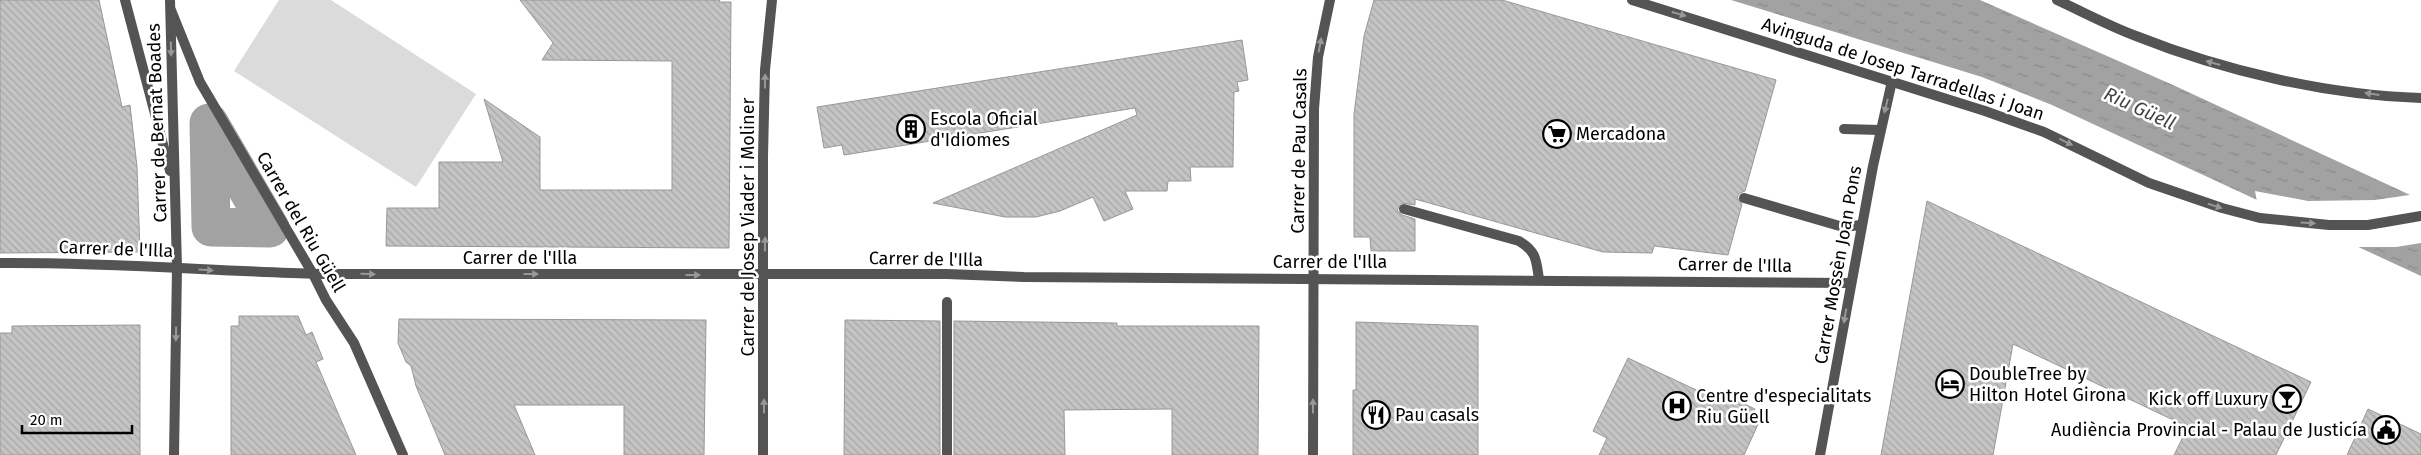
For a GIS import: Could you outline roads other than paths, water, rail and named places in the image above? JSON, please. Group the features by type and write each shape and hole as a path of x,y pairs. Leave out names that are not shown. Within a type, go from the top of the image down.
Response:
{"street":[{"path":"125,0 175,188"},
{"name":"Carrer de Josep Viader i Moliner","path":"763,455 766,70 772,0"},
{"name":"Carrer de Pau Casals","path":"1313,455 1314,109 1318,57 1330,0"},
{"name":"Avinguda de Josep Tarradellas i Joan","path":"1632,0 1958,101 2044,132 2149,183 2185,197 2260,218 2295,223 2359,225 2421,216"},
{"path":"2057,0 2137,37 2236,69 2331,88 2391,97 2421,98"},
{"name":"Carrer de Bernat Boades","path":"170,3 177,268 174,455"},
{"name":"Carrer del Riu Güell","path":"170,3 200,82 313,274 326,300 354,343 403,455"},
{"name":"Carrer Mossèn Joan Pons","path":"1820,455 1861,225 1892,81"},
{"path":"1844,129 1880,130"},
{"path":"1744,198 1844,227 1861,225"},
{"path":"1404,209 1519,241 1531,248 1536,261 1539,279"},
{"name":"Carrer de l'Illa","path":"0,262 91,263 313,274 764,274 1851,283"},
{"path":"947,302 948,455"}],"water":[{"name":"Riu Güell","path":"1731,0 1980,0 2173,85 2421,200 2421,276 2052,105 1982,77"}],"waterway":[{"path":"209,123 270,228 211,227 209,123"}],"place":[{"name":"Escola Oficial d'Idiomes","path":"911,129"},
{"name":"Mercadona","path":"1557,134"},
{"name":"DoubleTree by Hilton Hotel Girona","path":"1950,384"},
{"name":"Kick off Luxury","path":"2287,399"},
{"name":"Centre d'especialitats Riu Güell","path":"1677,406"},
{"name":"Pau casals","path":"1376,415"},
{"name":"Audiència Provincial - Palau de Justicía","path":"2386,430"}]}
